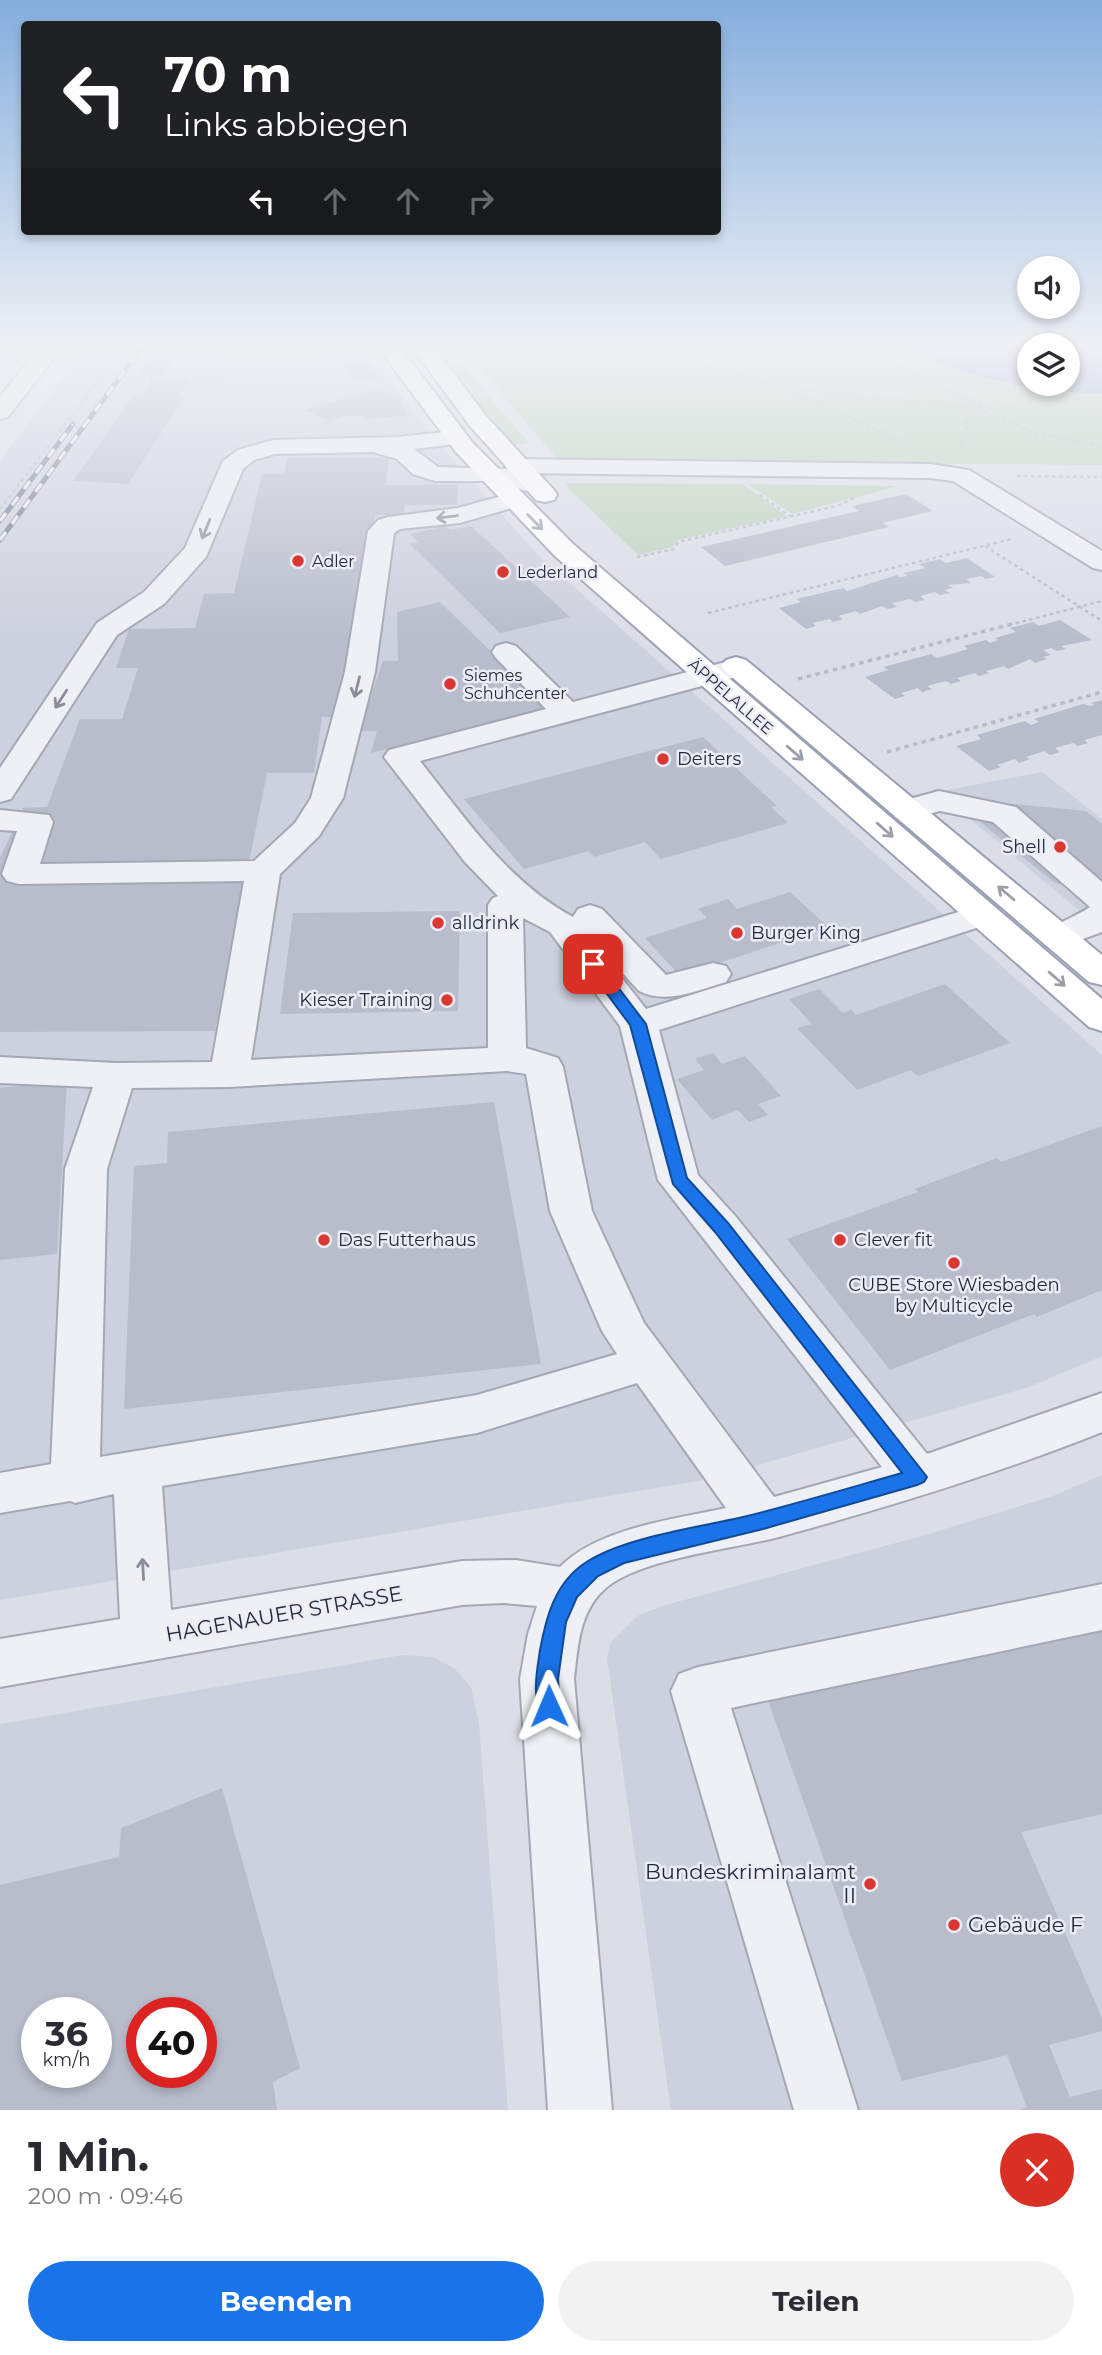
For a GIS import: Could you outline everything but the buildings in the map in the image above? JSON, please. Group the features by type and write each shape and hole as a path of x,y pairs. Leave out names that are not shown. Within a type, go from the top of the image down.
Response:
{"main road":[{"name":"ÄPPELALLEE","path":"463,444 513,500 564,550 907,810 1102,974"},
{"path":"498,444 564,514"},
{"name":"ÄPPELALLEE","path":"596,545 722,672 984,915 1102,1019"}],"street":[{"path":"0,792 107,629 154,598 197,551 232,466 246,454 273,447 358,444"},
{"path":"375,444 405,454 429,472 445,475 488,473 510,477 542,492"},
{"path":"517,466 891,470 952,468 1102,562"},
{"path":"229,1074 263,871 307,829 327,798 332,734 360,672 381,531 387,525 397,522 460,515 513,500"},
{"path":"506,652 567,713"},
{"path":"722,672 401,758 477,855 521,900 562,925 638,1024 679,1180 721,1228 917,1477"},
{"path":"907,810 939,801 1004,814 1102,900"},
{"path":"0,820 37,822 19,874 263,871"},
{"path":"507,1059 505,905 521,900"},
{"path":"638,1024 984,915"},
{"path":"1058,937 1087,926 1102,915"},
{"path":"590,916 652,983 662,988 789,951 809,949 822,953 832,962"},
{"path":"0,1070 116,1076 229,1074 507,1059 532,1061 544,1067 571,1211 625,1331 763,1521"},
{"path":"75,1483 86,1169 116,1076"},
{"path":"0,1493 75,1483 477,1414 648,1362"},
{"path":"580,2110 547,1679 556,1622 569,1591 591,1570 619,1555 763,1521 917,1477 1054,1432 1102,1412"},
{"path":"137,1472 147,1638"},
{"name":"HAGENAUER STRASSE","path":"0,1663 462,1583 503,1579 539,1583 569,1591"},
{"path":"826,2110 698,1690 1102,1607"}],"path":[{"path":"0,509 50,444"},
{"path":"902,444 952,468 1102,477"},
{"path":"952,468 962,444"},
{"path":"637,557 674,549 678,542 837,506 867,496"},
{"path":"708,613 1050,530"},
{"path":"985,546 1102,621"},
{"path":"788,681 1102,601"},
{"path":"876,755 1102,692"}],"shaded area":[{"path":"13,444 440,444 537,554 1102,1055 1102,1356 1029,1387 709,1479 0,1600 0,461"},
{"path":"1042,772 1102,819 1102,930 938,792"},
{"name":"Bundeskriminalamt II","path":"1102,1475 1102,2110 671,2110 607,1658 611,1642 637,1616 662,1606 922,1536 1053,1496"},
{"path":"403,1655 434,1657 455,1669 471,1687 479,1724 508,2110 0,2110 0,1724"}],"green space":[{"path":"545,444 1102,444 1102,465 559,461"},
{"path":"566,483 742,484 787,516 678,540 672,547 638,555 569,489"},
{"path":"748,484 899,486 792,514"}],"railway":[{"path":"0,521 58,444"},
{"path":"0,540 70,444"}],"place":[{"name":"Adler","path":"298,561"},
{"name":"Lederland","path":"503,572"},
{"name":"Siemes Schuhcenter","path":"450,684"},
{"name":"Deiters","path":"663,759"},
{"name":"Shell","path":"1060,847"},
{"name":"alldrink","path":"438,923"},
{"name":"Burger King","path":"737,933"},
{"name":"Kieser Training","path":"447,1000"},
{"name":"Das Futterhaus","path":"324,1240"},
{"name":"Clever fit","path":"840,1240"},
{"name":"CUBE Store Wiesbaden by Multicycle","path":"954,1263"},
{"name":"Bundeskriminalamt II","path":"870,1884"},
{"name":"Gebäude F","path":"954,1925"}],"route":[{"path":"549,1706 547,1679 556,1622 569,1591 591,1570 619,1555 763,1521 917,1477 721,1228 679,1180 638,1024 593,964"}]}
